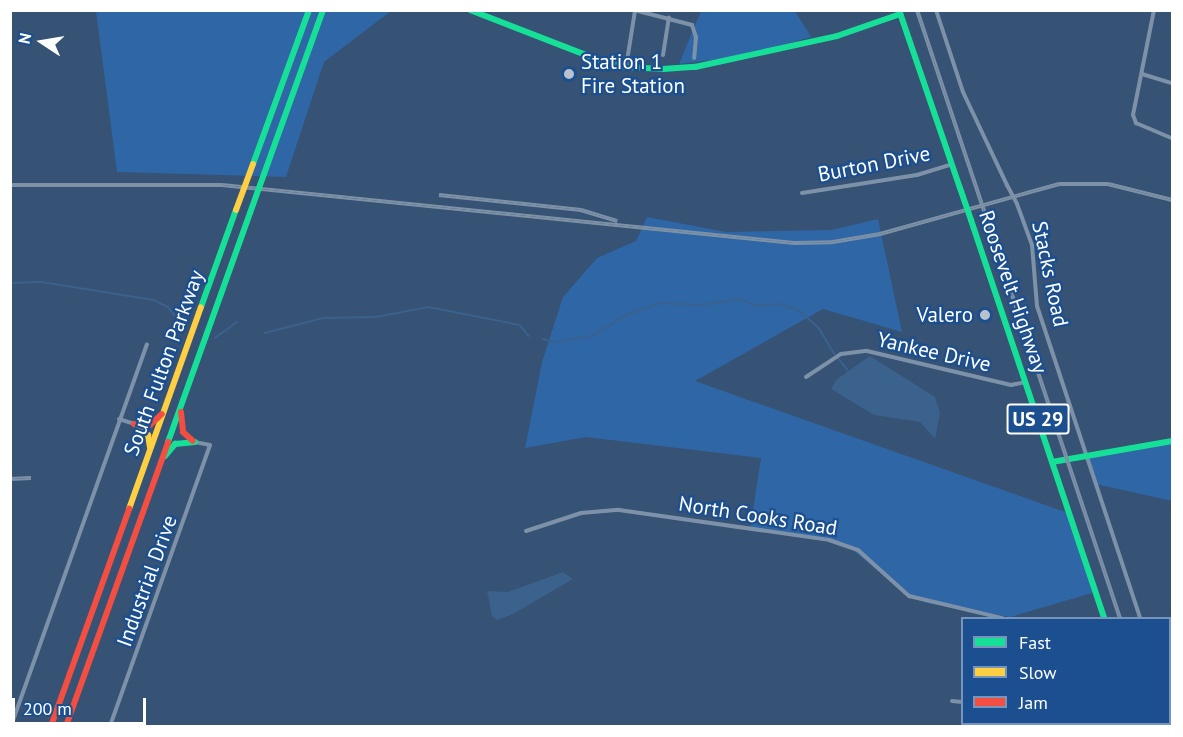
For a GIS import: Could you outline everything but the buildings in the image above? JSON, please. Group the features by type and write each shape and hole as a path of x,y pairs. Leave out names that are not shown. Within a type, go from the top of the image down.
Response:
{"main road":[{"name":"South Fulton Parkway","path":"51,726 309,10"},
{"name":"South Fulton Parkway","path":"66,726 323,10"},
{"path":"470,10 626,67 695,67 844,34 900,12"},
{"name":"Roosevelt Highway","path":"900,12 1104,617"},
{"path":"183,399 181,427 195,442"},
{"path":"134,424 153,424 164,411"},
{"path":"134,424 148,435 151,451"},
{"path":"1052,462 1173,441"},
{"path":"155,476 172,446 195,442"}],"street":[{"name":"Stacks Road","path":"936,10 963,92 1017,204 1032,245 1037,306 1140,617"},
{"path":"1154,10 1134,121 1173,138"},
{"path":"626,67 635,11 669,17 692,25 696,37 694,58"},
{"path":"663,56 669,17"},
{"path":"1142,74 1173,83"},
{"name":"Burton Drive","path":"801,193 917,175 952,164"},
{"path":"11,726 147,344"},
{"name":"Yankee Drive","path":"806,377 841,354 867,351 1011,385 1026,382"},
{"path":"119,419 134,424"},
{"name":"Industrial Drive","path":"110,726 210,445 195,442"},
{"name":"North Cooks Road","path":"526,531 581,513 619,510 829,540 858,550 891,584 909,596 998,617"},
{"path":"952,701 961,702"}],"shaded area":[{"path":"96,11 391,11 324,62 286,177 117,172"},
{"path":"701,11 795,11 811,37 744,56 679,64"},
{"path":"647,217 726,232 831,230 878,219 902,332 823,309 695,381 1068,513 1099,591 1010,617 927,603 905,593 844,543 750,529 761,458 586,437 525,448 542,362 563,297 597,258 636,241"},
{"path":"870,356 935,397 940,413 935,439 920,422 874,415 831,389 837,379"},
{"path":"1172,441 1172,501 1096,484 1087,454"},
{"path":"563,572 573,579 513,614 497,620 492,616 487,591 508,592"}],"waterway":[{"path":"10,283 42,282 154,300 168,307 184,326"},
{"path":"559,342 594,335 626,315 660,303 702,305 741,299 753,305 780,304 799,310 819,328 835,355"},
{"path":"265,333 323,318 376,317 429,307 520,325 529,336"},
{"path":"215,338 237,322"},
{"path":"543,339 555,342"},
{"path":"839,359 848,370"}],"railway":[{"path":"917,10 1120,617"},
{"path":"10,185 222,185 794,243 833,242 880,234 1059,184 1108,184 1172,200"},
{"path":"439,195 581,210 617,221"},
{"path":"10,479 31,478"}],"traffic: fast":[{"path":"253,164 309,10"},
{"path":"264,174 323,10"},
{"path":"470,10 594,58 626,67 663,69 695,67 837,36 900,14"},
{"path":"899,10 960,188"},
{"path":"250,213 264,174"},
{"path":"960,188 971,220"},
{"path":"201,307 236,210"},
{"path":"168,442 250,213"},
{"path":"971,220 1104,617"},
{"path":"1052,462 1172,441"},
{"path":"165,456 175,444 195,442"}],"traffic: slow":[{"path":"236,210 253,164"},
{"path":"129,509 201,307"},
{"path":"136,425 148,435 150,447"}],"traffic: jam":[{"path":"181,412 183,432 193,441"},
{"path":"134,424 150,425 162,414"},
{"path":"66,726 168,442"},
{"path":"51,726 129,509"}],"place":[{"name":"Station 1 Fire Station","path":"569,74"},
{"name":"Valero","path":"985,315"}]}
